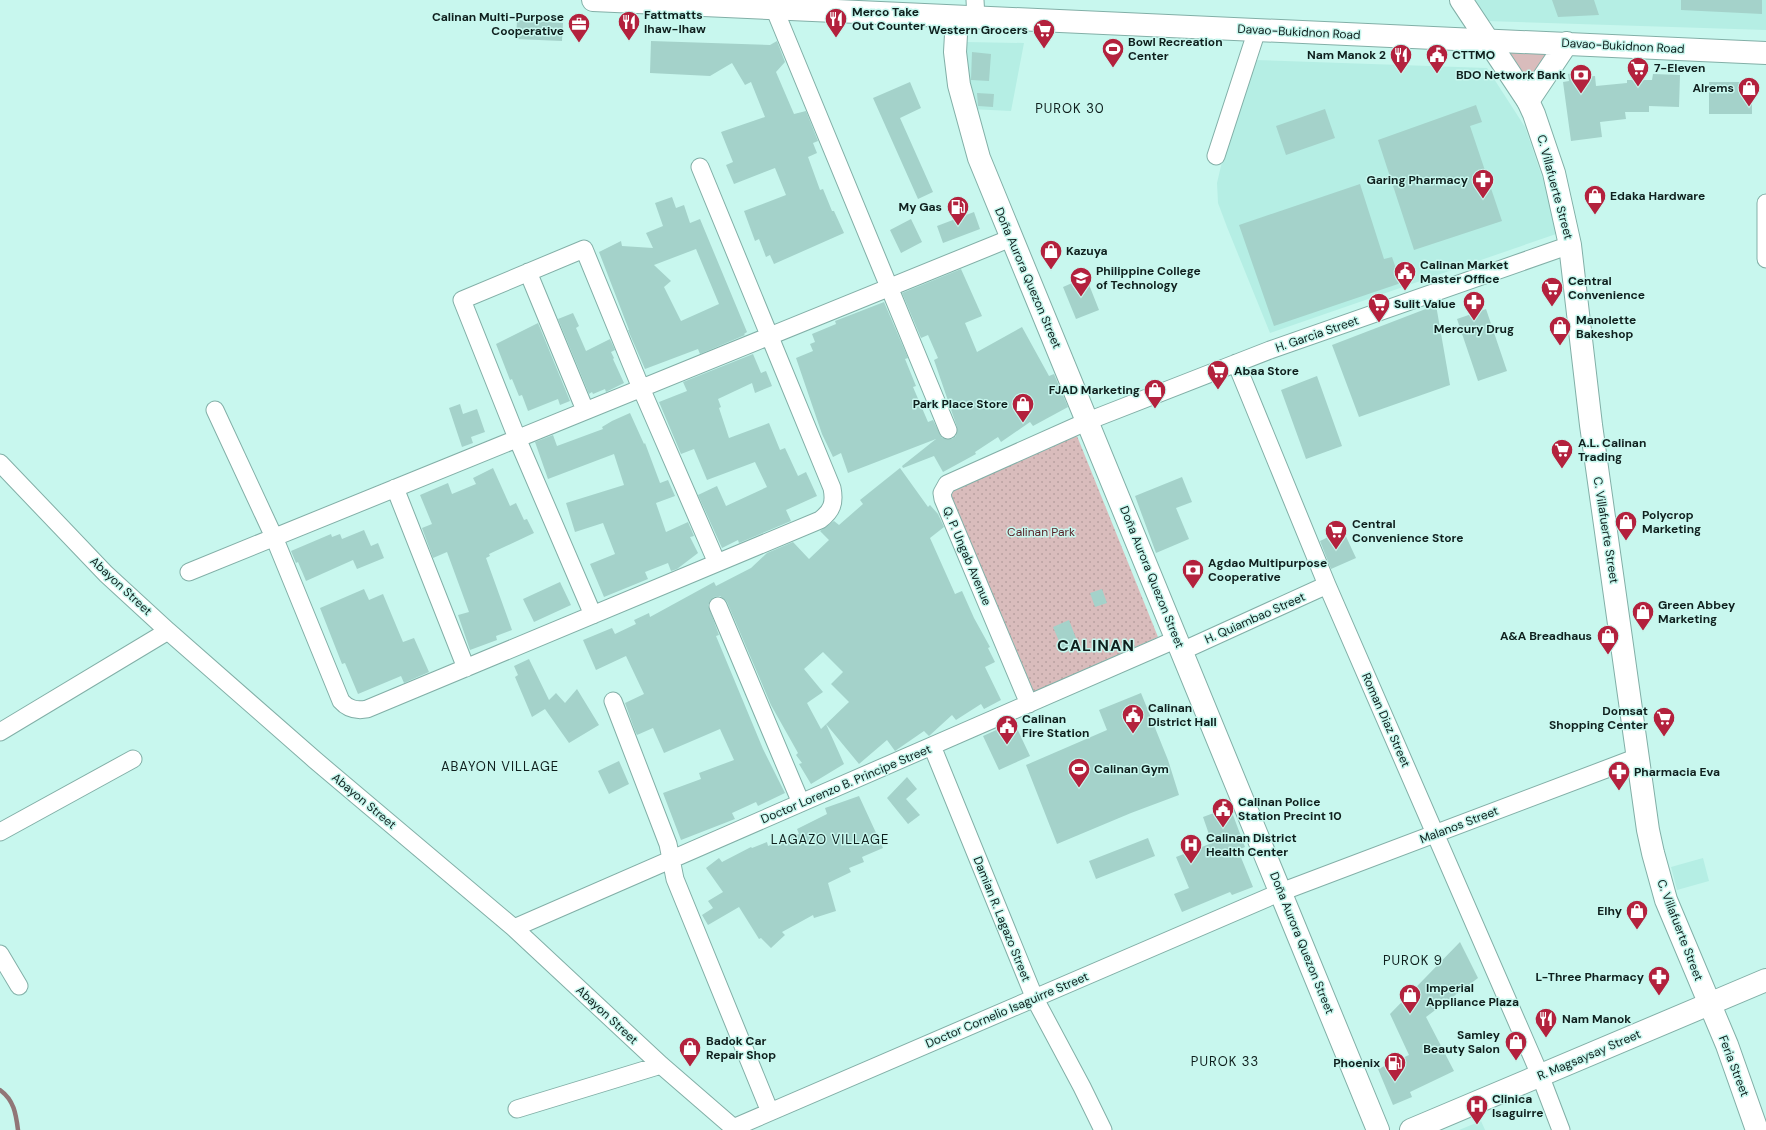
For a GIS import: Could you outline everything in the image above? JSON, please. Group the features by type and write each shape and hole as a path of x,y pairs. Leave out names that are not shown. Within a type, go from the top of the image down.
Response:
{"main road":[{"name":"Davao-Bukidnon Road","path":"593,0 774,8 969,11 1257,30 1766,53"},
{"name":"C. Villafuerte Street","path":"1461,0 1528,100 1544,141 1554,173 1570,245 1592,433 1648,830 1659,876 1676,926 1710,1004"},
{"name":"Doña Aurora Quezon Street","path":"969,11 955,52 958,85 979,158 1088,420 1378,1130"},
{"path":"1528,100 1567,43"},
{"name":"R. Magsaysay Street","path":"1411,1130 1766,980"},
{"name":"Feria Street","path":"1710,1004 1757,1130"}],"street":[{"path":"774,8 948,430"},
{"path":"1216,156 1257,30"},
{"path":"215,410 274,537 338,695 345,706 355,710 367,709 820,520 833,506 834,498 832,488 700,167"},
{"path":"1766,203 1766,259"},
{"path":"189,572 769,335 1011,238"},
{"name":"H. Garcia Street","path":"1088,420 1236,363 1570,245"},
{"path":"593,615 517,438 462,300 528,272 584,249 641,388 717,563"},
{"path":"528,272 585,410"},
{"name":"Roman Diaz Street","path":"1236,363 1327,585 1540,1075 1561,1130"},
{"name":"Q. P. Ungab Avenue","path":"1028,704 942,493 947,484 952,480 1088,420"},
{"name":"Abayon Street","path":"0,463 106,574 168,631 315,760 514,928 661,1065 734,1129"},
{"path":"395,488 466,668"},
{"name":"H. Quiambao Street","path":"1180,645 1327,585"},
{"path":"718,606 801,803"},
{"path":"0,732 168,631"},
{"name":"Doctor Lorenzo B. Principe Street","path":"514,928 1028,704 1180,645"},
{"path":"613,701 668,844 674,879 770,1112"},
{"name":"Damian R. Lagazo Street","path":"932,746 1035,999 1103,1130"},
{"name":"Malanos Street","path":"1281,892 1638,757"},
{"path":"0,832 133,759"},
{"name":"Doctor Cornelio Isaguirre Street","path":"734,1129 770,1112 1281,892"},
{"path":"0,954 20,986"},
{"path":"517,1109 661,1065"}],"shaded area":[{"path":"1470,0 1766,0 1766,30 1486,21"},
{"path":"966,42 1024,43 1011,111 970,109"},
{"path":"1255,60 1487,68 1525,127 1549,197 1559,233 1270,333 1218,203 1217,183 1224,153"},
{"path":"1703,858 1709,881 1677,890 1671,867"},
{"name":"Clinica Isaguirre","path":"1481,1121 1485,1130 1459,1130"}],"green space":[{"path":"1508,52 1549,52 1529,80 1525,80"},
{"name":"Calinan Park","path":"1077,436 1158,637 1034,692 949,491"}],"building":[{"path":"1552,0 1594,0 1599,15 1558,17"},
{"path":"1681,0 1762,0 1762,14 1681,10"},
{"path":"517,20 563,23 562,41 516,39"},
{"path":"651,41 770,45 777,41 785,62 776,72 794,114 806,111 818,141 813,143 817,153 808,157 820,190 823,189 832,211 834,211 844,233 774,264 770,255 766,257 759,239 755,241 744,211 786,195 775,168 734,184 726,165 733,162 721,132 765,117 751,82 745,85 732,63 710,76 650,73"},
{"path":"972,52 991,54 989,81 971,80"},
{"path":"1582,72 1583,77 1595,76 1596,86 1627,83 1627,80 1652,80 1653,74 1680,75 1679,107 1649,106 1649,112 1625,112 1626,119 1600,122 1602,137 1571,141 1563,82 1569,81 1568,74"},
{"path":"910,82 921,108 900,118 933,192 918,199 873,98"},
{"path":"1709,82 1752,82 1752,114 1709,114"},
{"path":"977,93 994,94 993,107 978,106"},
{"path":"1476,105 1482,122 1470,126 1502,221 1414,250 1378,140"},
{"path":"1325,109 1335,138 1286,155 1276,126"},
{"path":"1360,184 1384,259 1392,257 1401,283 1274,326 1239,225"},
{"path":"672,197 676,208 684,205 690,223 700,219 747,332 744,334 745,335 700,354 698,349 645,369 628,330 599,252 621,241 622,246 653,248 646,233 663,226 655,203","holes":["696,249 719,304 681,321 664,287 671,281 654,265"]},
{"name":"My Gas","path":"974,212 980,229 943,243 937,226"},
{"path":"911,219 922,242 901,253 890,230"},
{"path":"961,269 982,316 965,323 977,352 1022,327 1049,376 1054,374 1068,407 1033,426 1030,422 1001,442 998,437 975,452 976,454 943,472 934,456 903,468 902,466 936,439 848,473 841,453 833,457 822,434 796,358 813,351 810,344 815,342 812,334 836,324 835,321 884,302 908,358 905,359 916,386 913,387 928,422 933,420 942,438 952,439 956,436 957,427 934,360 938,358 928,335 921,338 902,293"},
{"name":"Philippine College of Technology","path":"1086,277 1099,310 1076,319 1063,287"},
{"path":"1436,305 1450,385 1359,417 1332,345"},
{"path":"1486,309 1507,371 1478,381 1457,319"},
{"path":"573,313 579,326 576,328 586,351 610,339 615,350 611,352 614,358 613,359 624,383 606,392 605,389 589,394 558,319"},
{"path":"538,323 570,401 560,405 558,399 528,411 522,395 519,396 512,379 510,380 496,344"},
{"path":"753,354 761,373 766,371 772,386 755,393 752,383 718,399 721,407 719,408 729,438 769,423 780,450 785,448 798,476 806,472 817,496 786,510 791,521 739,543 738,540 722,548 698,495 717,486 726,506 767,487 755,462 707,480 694,449 681,454 659,402 687,391 683,382"},
{"path":"1317,376 1342,446 1306,459 1281,390"},
{"path":"460,404 463,414 477,409 485,432 471,437 473,443 462,447 449,408"},
{"path":"630,413 644,444 645,443 660,483 668,480 675,496 656,503 666,532 688,522 694,536 690,537 698,553 677,569 671,571 668,563 645,572 648,579 604,597 590,564 615,554 603,523 575,532 566,503 624,485 614,454 548,479 535,442 553,435 557,446 603,429 602,427 612,421"},
{"path":"493,468 510,506 516,503 524,520 527,519 534,533 489,554 490,556 486,558 512,630 496,636 497,640 470,650 458,615 469,612 447,552 433,558 422,528 432,524 420,495 448,483 452,494 476,484 473,478"},
{"path":"900,468 928,507 930,505 938,514 944,527 930,538 955,594 962,591 974,618 990,647 988,648 995,662 985,667 1001,700 984,709 981,704 956,720 952,715 929,736 924,731 895,751 887,740 859,764 826,724 844,764 811,784 799,764 802,763 796,755 798,753 771,705 727,602 720,596 714,597 708,605 719,635 716,636 763,749 785,793 758,806 756,802 732,813 735,819 681,840 663,793 701,779 699,773 734,760 720,729 664,753 653,728 637,735 635,731 625,703 644,694 626,656 596,670 583,640 612,628 615,634 636,624 634,620 649,613 650,617 714,582 716,586 751,568 767,553 793,542 809,559 829,540 820,531 834,521 839,525 863,504 860,500","holes":["823,652 843,672 831,684 849,702 821,729 807,703 823,692 804,669"]},
{"path":"1182,477 1192,502 1176,508 1189,539 1156,553 1135,496"},
{"path":"364,530 371,546 378,543 384,558 357,569 353,560 306,581 298,562 296,563 291,551 331,534 332,537 340,534 342,539"},
{"path":"1343,530 1356,558 1331,569 1320,541"},
{"path":"560,582 571,605 534,622 523,599"},
{"path":"364,589 369,600 383,594 403,642 414,638 429,672 404,683 401,676 358,694 345,663 342,664 320,608"},
{"path":"1102,589 1107,603 1095,607 1090,593"},
{"path":"1069,620 1079,646 1064,653 1053,627"},
{"path":"529,659 549,700 556,693 565,703 577,689 599,725 569,743 545,709 532,717 515,677 518,675 514,666"},
{"path":"1141,693 1168,760 1179,795 1057,844 1026,765 1107,730 1099,710"},
{"name":"Calinan Fire Station","path":"1014,722 1030,756 999,770 983,736"},
{"path":"619,761 629,784 609,794 598,771"},
{"path":"907,777 917,789 906,799 920,815 908,824 887,798"},
{"path":"859,796 883,848 862,857 864,862 849,868 851,872 828,883 836,911 814,918 813,915 782,932 785,935 771,948 761,938 759,939 739,907 708,925 702,915 713,908 708,901 723,892 706,868 719,858 722,862 751,847 752,848 767,842 768,846 799,834 797,829 827,814 825,808"},
{"path":"1230,807 1245,847 1238,850 1253,887 1232,895 1230,892 1182,912 1174,894 1189,888 1176,857 1212,843 1203,817"},
{"path":"1148,838 1155,856 1096,879 1089,861"},
{"name":"Imperial Appliance Plaza","path":"1460,942 1478,978 1426,1017 1454,1071 1410,1092 1412,1097 1393,1105 1378,1069 1409,1055 1390,1014"}],"waterway":[{"path":"0,1090 5,1094 14,1108 18,1130"}],"place":[{"name":"Merco Take Out Counter","path":"836,38"},
{"name":"Fattmatts Ihaw-Ihaw","path":"629,42"},
{"name":"Calinan Multi-Purpose Cooperative","path":"579,44"},
{"name":"Western Grocers","path":"1044,50"},
{"name":"Bowl Recreation Center","path":"1113,68"},
{"name":"Nam Manok 2","path":"1401,74"},
{"name":"CTTMO","path":"1437,74"},
{"name":"7-Eleven","path":"1638,88"},
{"name":"BDO Network Bank","path":"1581,94"},
{"name":"Alrems","path":"1749,108"},
{"name":"Garing Pharmacy","path":"1483,200"},
{"name":"Edaka Hardware","path":"1595,216"},
{"name":"My Gas","path":"958,226"},
{"name":"Kazuya","path":"1051,270"},
{"name":"Calinan Market Master Office","path":"1405,292"},
{"name":"Philippine College of Technology","path":"1081,298"},
{"name":"Central Convenience","path":"1552,308"},
{"name":"Mercury Drug","path":"1474,322"},
{"name":"Sulit Value","path":"1379,324"},
{"name":"Manolette Bakeshop","path":"1560,346"},
{"name":"Abaa Store","path":"1218,390"},
{"name":"FJAD Marketing","path":"1155,410"},
{"name":"Park Place Store","path":"1023,424"},
{"name":"A.L. Calinan Trading","path":"1562,470"},
{"name":"Polycrop Marketing","path":"1626,542"},
{"name":"Central Convenience Store","path":"1336,550"},
{"name":"Agdao Multipurpose Cooperative","path":"1193,590"},
{"name":"Green Abbey Marketing","path":"1643,632"},
{"name":"A&A Breadhaus","path":"1608,656"},
{"name":"Calinan District Hall","path":"1133,734"},
{"name":"Domsat Shopping Center","path":"1664,738"},
{"name":"Calinan Fire Station","path":"1007,746"},
{"name":"Calinan Gym","path":"1079,788"},
{"name":"Pharmacia Eva","path":"1619,792"},
{"name":"Calinan Police Station Precint 10","path":"1223,828"},
{"name":"Calinan District Health Center","path":"1191,864"},
{"name":"Elhy","path":"1637,930"},
{"name":"L-Three Pharmacy","path":"1659,996"},
{"name":"Imperial Appliance Plaza","path":"1410,1014"},
{"name":"Nam Manok","path":"1546,1038"},
{"name":"Samley Beauty Salon","path":"1516,1062"},
{"name":"Badok Car Repair Shop","path":"690,1068"},
{"name":"Phoenix","path":"1395,1082"},
{"name":"Clinica Isaguirre","path":"1477,1126"}],"district":[{"name":"PUROK 30","path":"1070,108"},
{"name":"CALINAN","path":"1096,645"},
{"name":"ABAYON VILLAGE","path":"500,766"},
{"name":"LAGAZO VILLAGE","path":"830,839"},
{"name":"PUROK 9","path":"1413,960"},
{"name":"PUROK 33","path":"1225,1061"}]}
